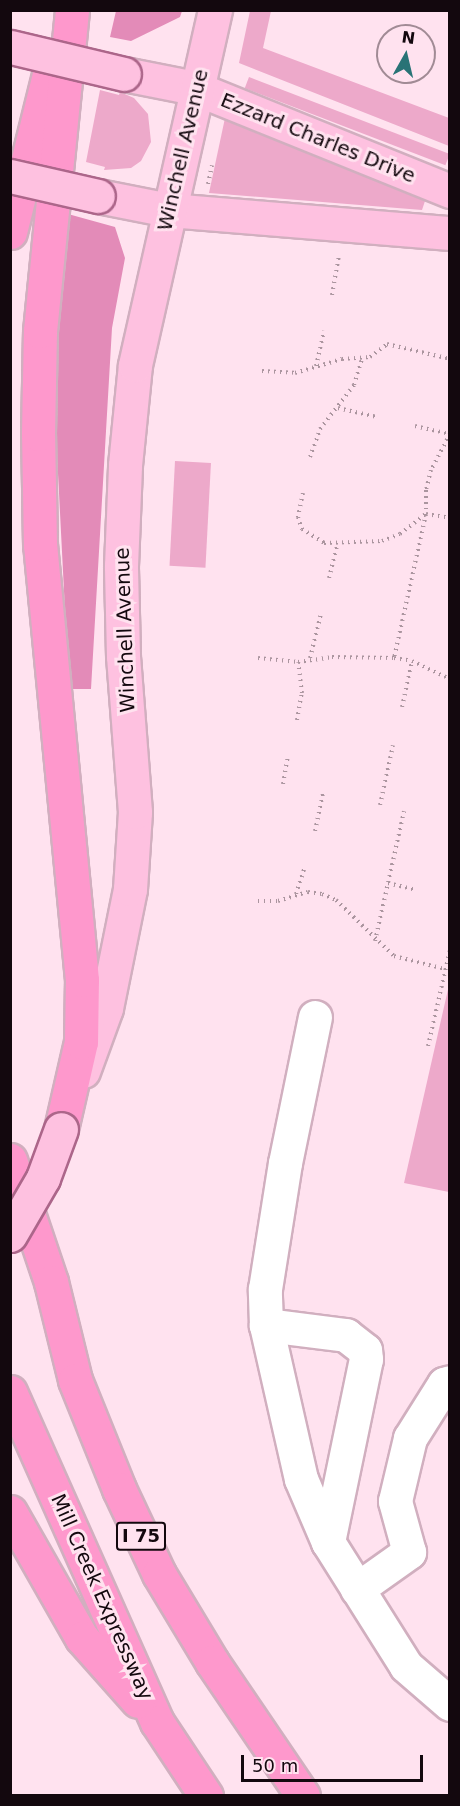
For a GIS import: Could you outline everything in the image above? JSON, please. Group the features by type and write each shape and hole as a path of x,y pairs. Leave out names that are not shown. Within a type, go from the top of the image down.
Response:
{"highway":[{"path":"10,232 64,10"},
{"path":"61,1129 81,1042 82,980 40,545 38,434 40,332 72,10"},
{"name":"I 75","path":"10,1160 51,1281 75,1380 119,1489 159,1574 212,1662 303,1796"},
{"name":"Mill Creek Expressway","path":"10,1392 157,1722 206,1796"},
{"path":"10,1512 82,1638 157,1722"}],"main road":[{"name":"Winchell Avenue","path":"10,1235 43,1178 106,1008 122,944 130,889 135,812 123,656 125,465 135,365 195,88 215,10"},
{"name":"Ezzard Charles Drive","path":"10,47 195,88 450,191"},
{"path":"10,176 169,210 450,233"}],"street":[{"path":"315,1017 283,1174 265,1289 266,1325 301,1479 328,1542 406,1666 450,1704"},
{"path":"266,1325 346,1335 365,1350 366,1359 328,1542"},
{"path":"357,1589 409,1552 395,1501 410,1438 444,1384 450,1382"}],"path":[{"path":"332,295 339,257"},
{"path":"315,367 324,331"},
{"path":"262,371 295,373 375,355 387,344 450,358"},
{"path":"310,457 320,429 354,385 362,357"},
{"path":"338,408 377,417"},
{"path":"393,658 426,514 426,490 431,470 450,434 415,426"},
{"path":"303,493 298,517 302,529 311,538 337,545 382,541 400,534 426,514 450,518"},
{"path":"329,578 337,545"},
{"path":"310,658 321,614"},
{"path":"258,658 298,662 310,658 412,660 450,679"},
{"path":"402,708 412,660"},
{"path":"297,720 302,693 298,662"},
{"path":"380,805 393,745"},
{"path":"283,783 288,757"},
{"path":"315,831 323,792"},
{"path":"375,941 404,811"},
{"path":"296,895 305,867"},
{"path":"388,883 416,890"},
{"path":"258,901 278,901 308,892 336,900 375,941 394,956 445,969"},
{"path":"428,1046 450,950"}],"shaded area":[{"path":"116,10 182,11 180,17 131,41 110,37"},
{"path":"250,11 271,11 263,48 449,118 449,146 239,63"},
{"path":"249,77 450,154 445,165 245,88"},
{"path":"100,90 119,95 120,92 134,98 148,114 151,142 141,161 131,168 104,170 105,167 86,162"},
{"path":"225,118 426,198 422,210 209,193"},
{"path":"68,214 115,227 125,258 112,328 91,689 69,689 54,395"},
{"path":"175,461 211,463 205,568 170,566"},
{"path":"449,985 449,1192 404,1183"}]}
